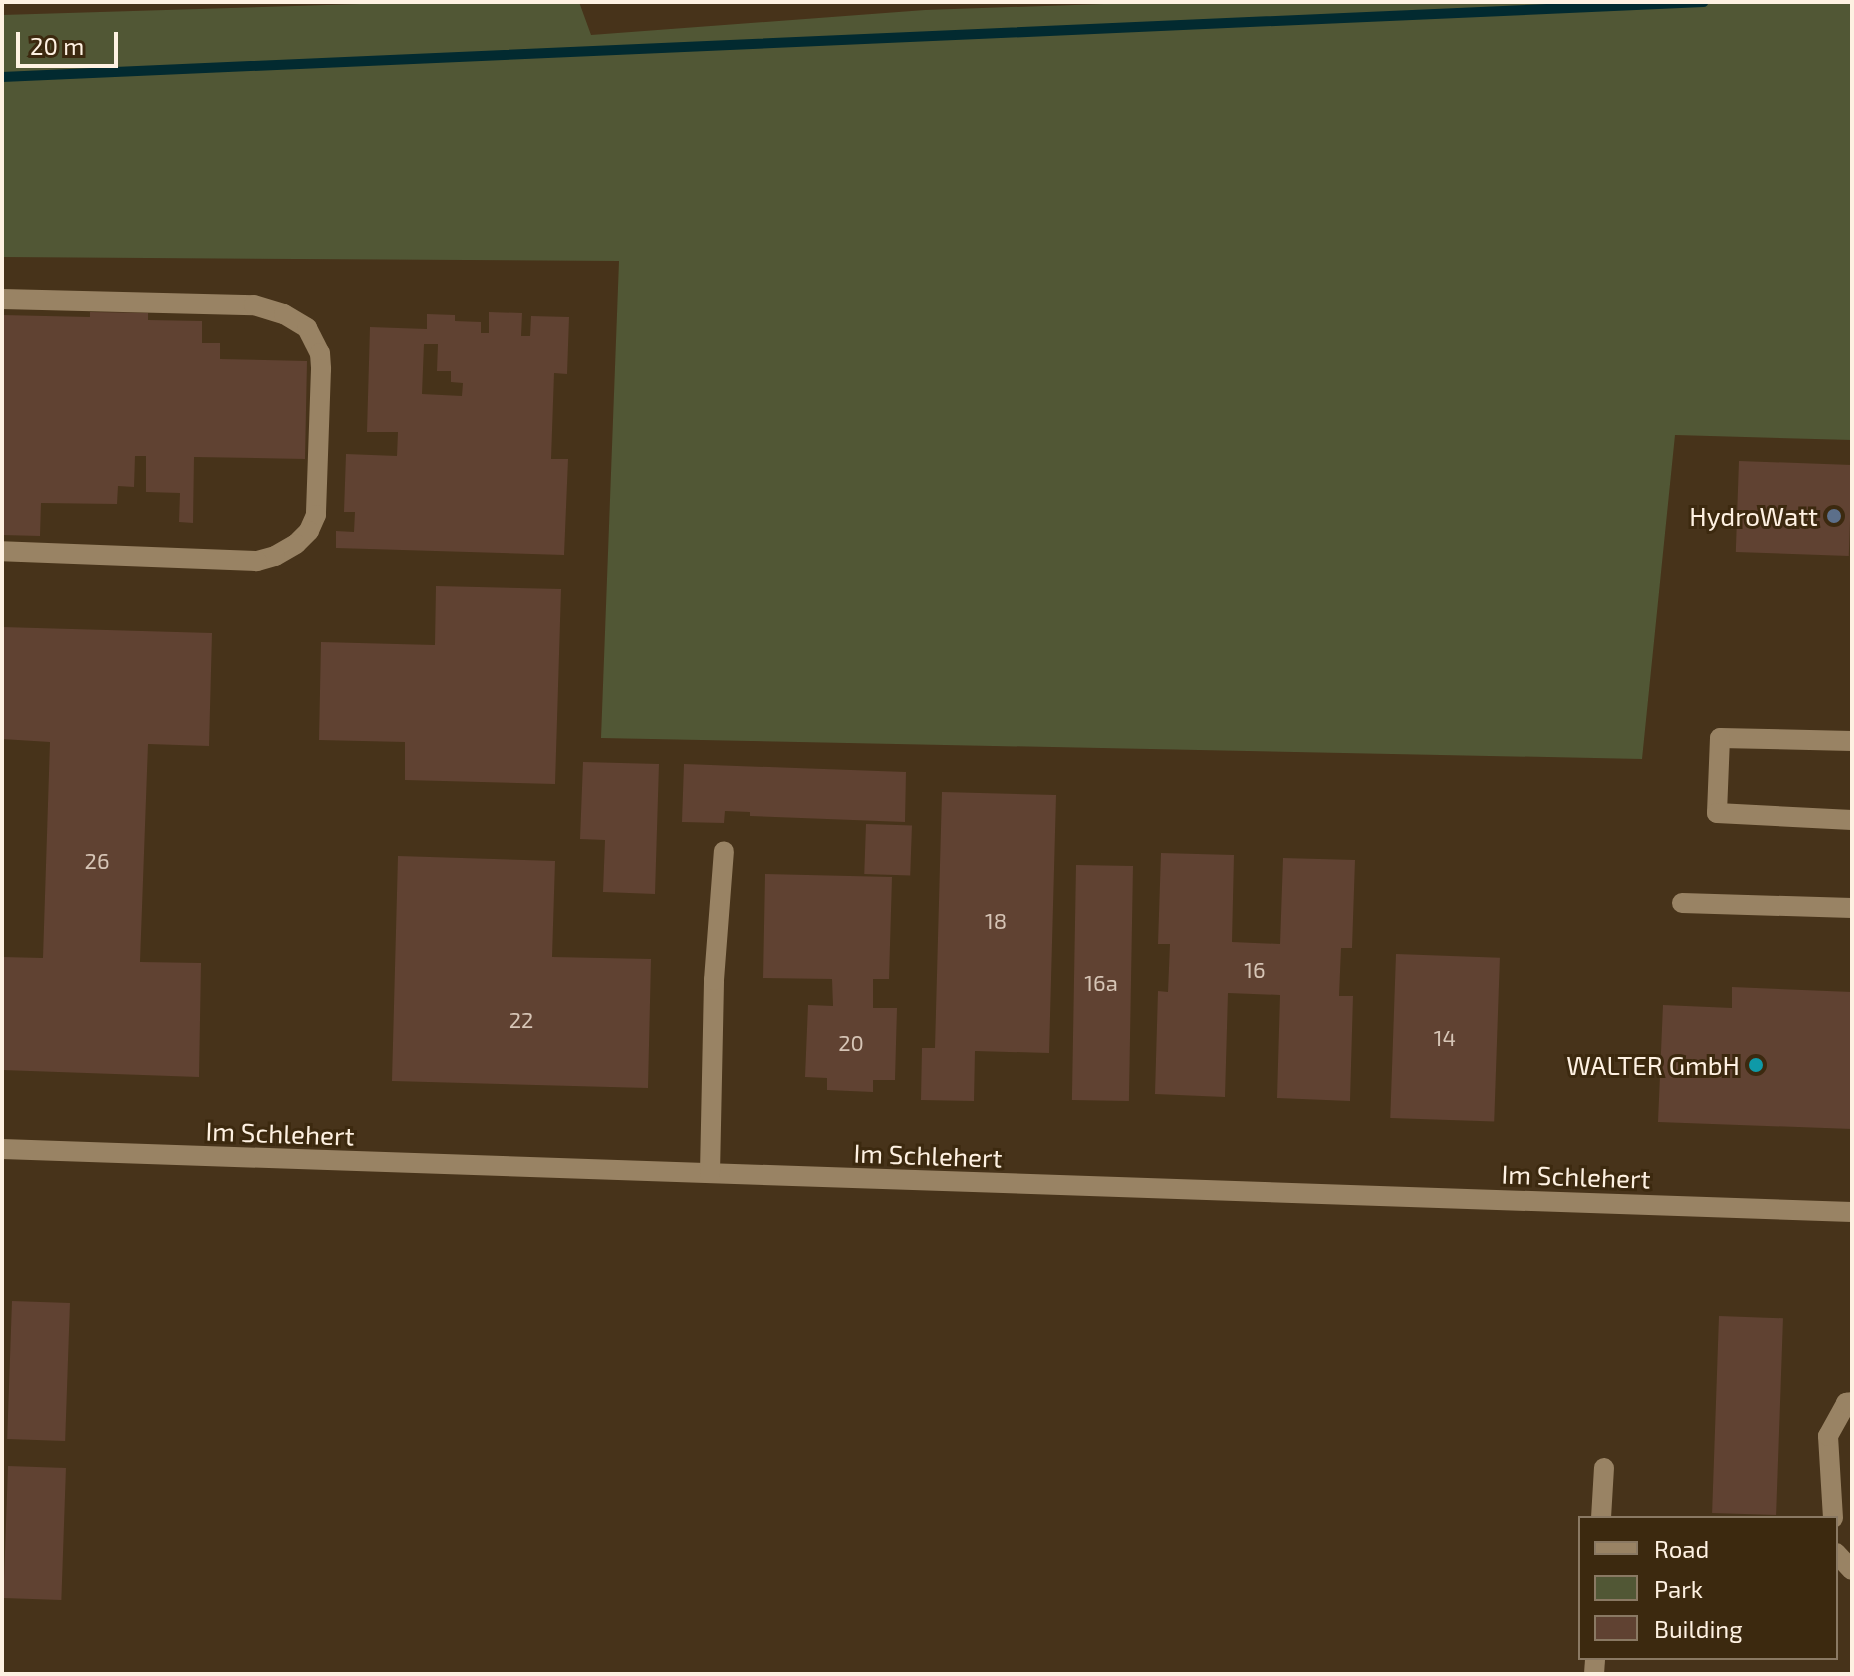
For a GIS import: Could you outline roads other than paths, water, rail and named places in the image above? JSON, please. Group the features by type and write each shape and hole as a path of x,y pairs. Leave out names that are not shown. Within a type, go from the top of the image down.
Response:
{"street":[{"path":"2,299 254,305 284,314 307,328 320,353 321,369 316,515 309,531 296,544 275,556 257,561 2,551"},
{"path":"1852,741 1720,738 1717,813 1852,820"},
{"path":"710,1173 714,980 724,851"},
{"path":"1682,903 1852,908"},
{"name":"Im Schlehert","path":"2,1149 1852,1212"},
{"path":"1833,1516 1828,1436 1846,1403 1852,1402"},
{"path":"1601,1516 1604,1468"},
{"path":"1838,1555 1852,1570"}],"waterway":[{"path":"2,77 1703,2"}],"place":[{"name":"HydroWatt","path":"1834,516"},
{"name":"WALTER GmbH","path":"1756,1065"}]}
